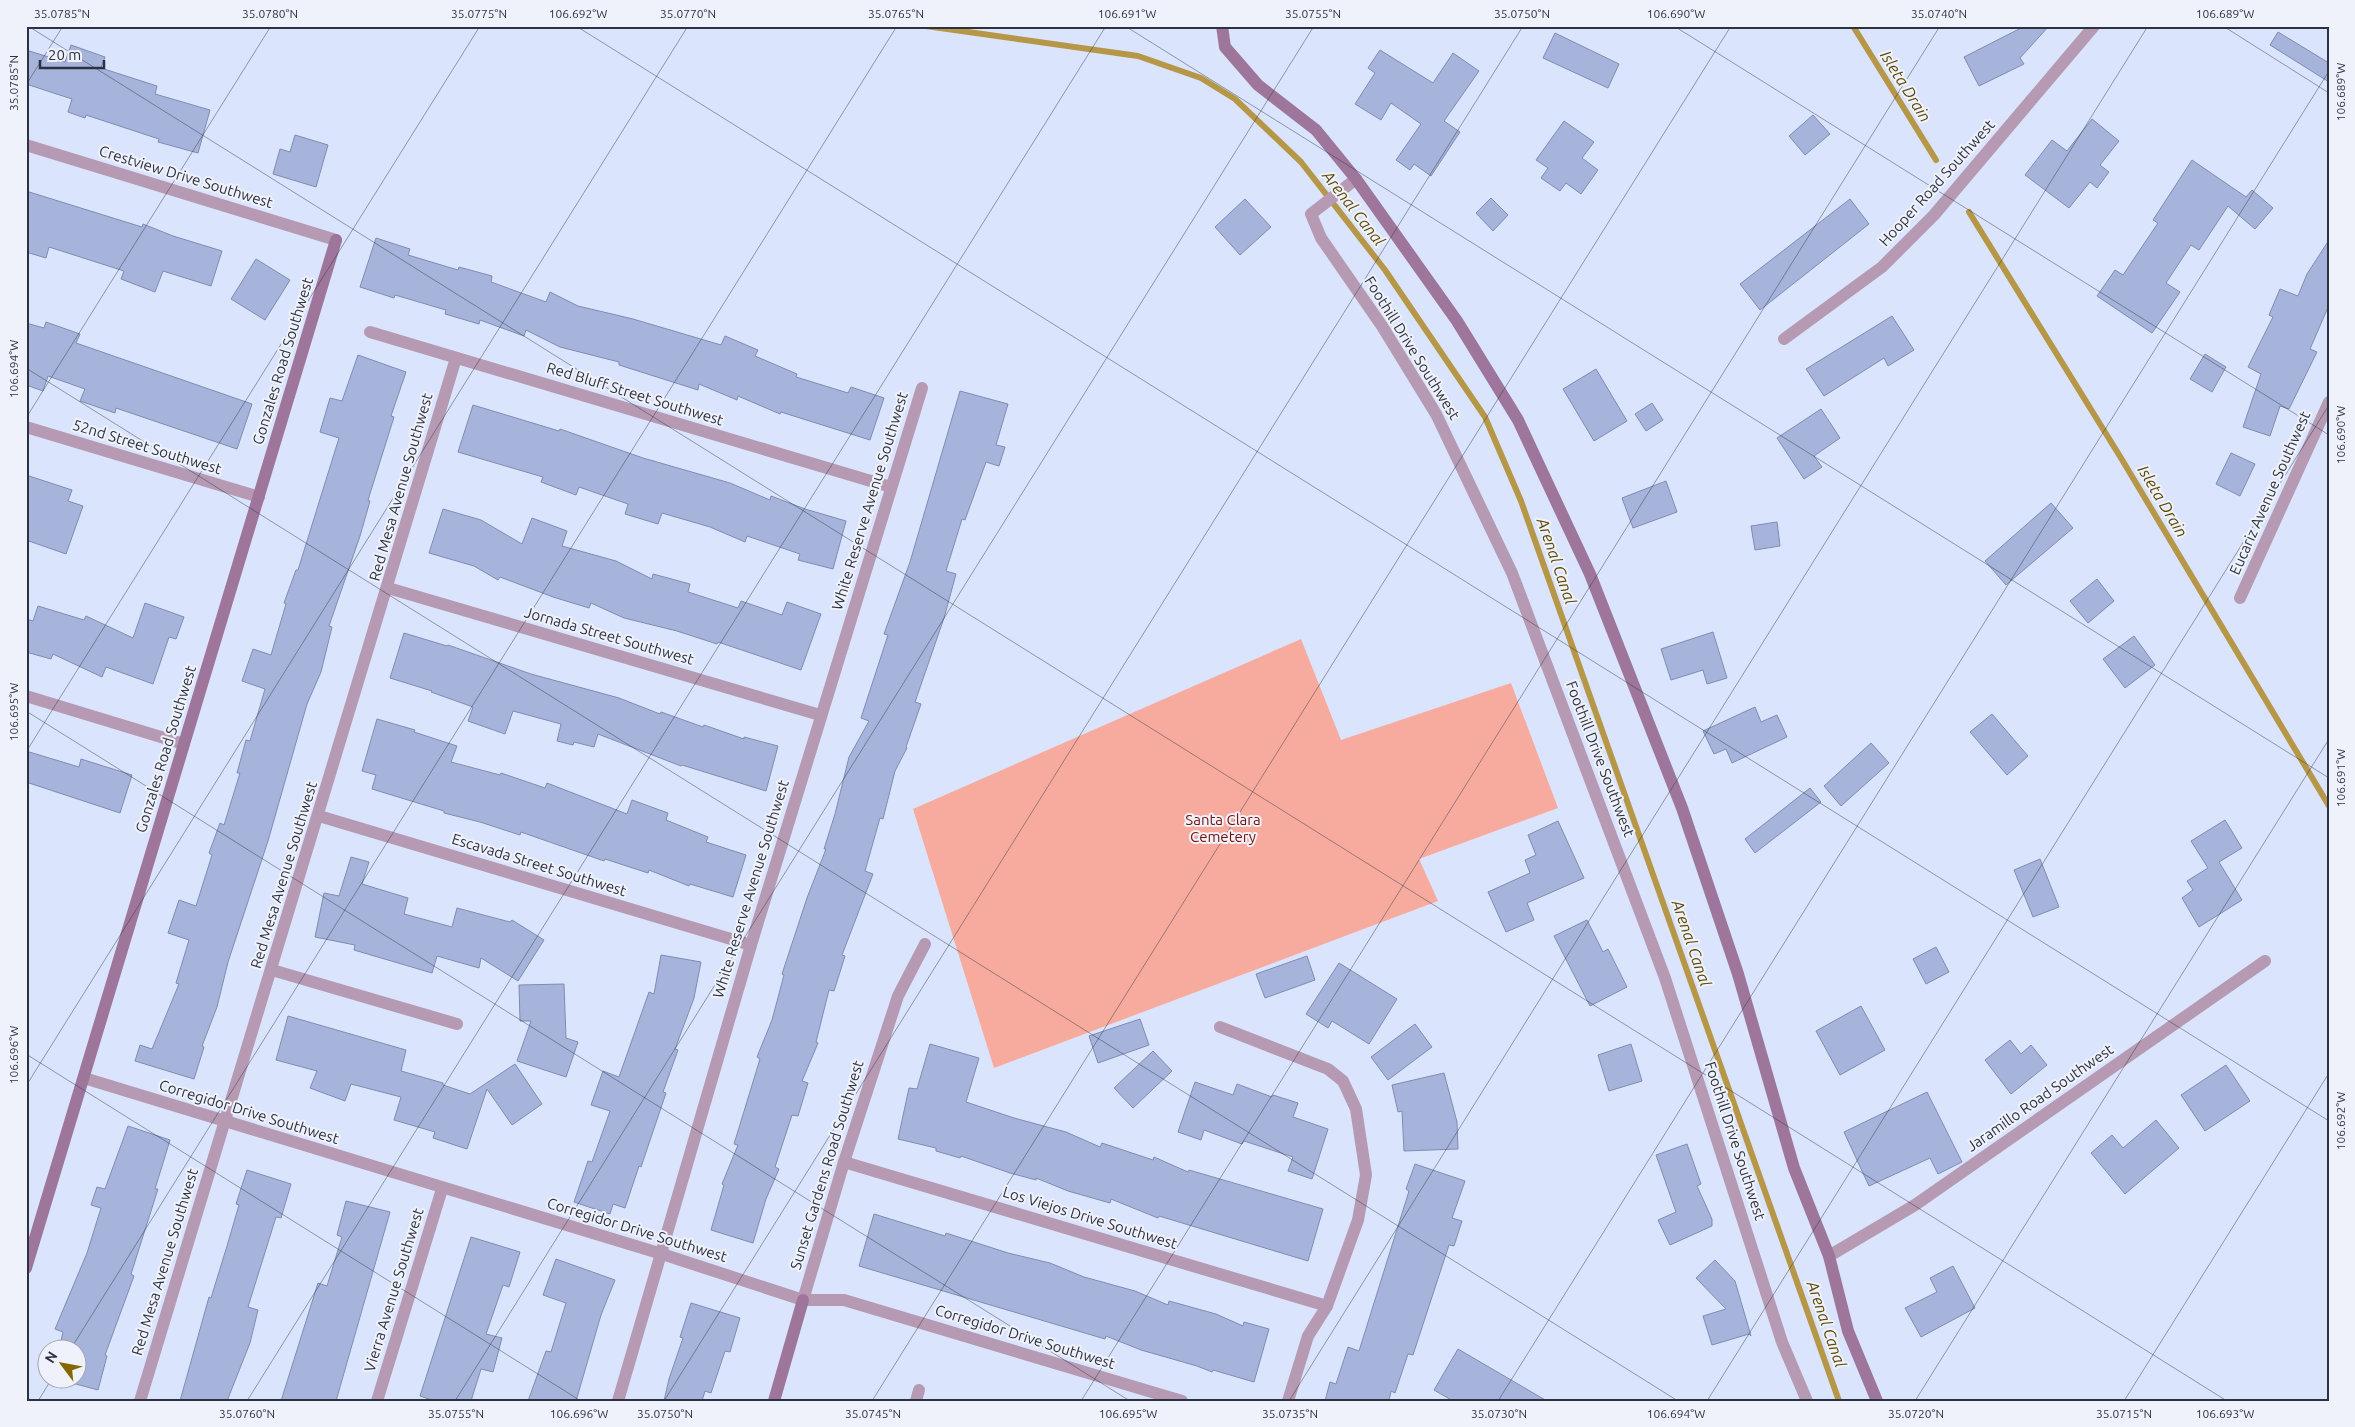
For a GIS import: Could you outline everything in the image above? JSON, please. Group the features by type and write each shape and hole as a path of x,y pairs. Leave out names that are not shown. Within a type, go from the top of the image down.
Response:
{"street":[{"path":"1222,26 1225,48 1258,86 1316,130 1352,183 1457,322 1518,420 1590,574 1682,808 1738,974 1794,1168 1829,1256 1848,1331 1877,1401"},
{"name":"Hooper Road Southwest","path":"1784,339 1882,267 1934,215 2094,26"},
{"name":"Crestview Drive Southwest","path":"26,145 336,240"},
{"name":"Foothill Drive Southwest","path":"1352,183 1311,214 1321,238 1382,326 1436,414 1512,573 1665,978 1782,1342 1807,1401"},
{"name":"Gonzales Road Southwest","path":"26,1268 336,240"},
{"name":"Red Bluff Street Southwest","path":"370,332 891,487"},
{"name":"Red Mesa Avenue Southwest","path":"140,1401 388,588 456,358"},
{"name":"White Reserve Avenue Southwest","path":"618,1401 750,946 922,388"},
{"name":"Eucariz Avenue Southwest","path":"2240,598 2329,402"},
{"name":"52nd Street Southwest","path":"26,427 259,497"},
{"name":"Jornada Street Southwest","path":"388,588 820,715"},
{"path":"26,696 184,744"},
{"name":"Escavada Street Southwest","path":"318,816 750,946"},
{"name":"Sunset Gardens Road Southwest","path":"774,1401 844,1162 898,996 924,944"},
{"name":"Jaramillo Road Southwest","path":"1829,1256 1915,1205 2265,961"},
{"path":"272,970 457,1024"},
{"path":"1220,1028 1328,1069 1343,1081 1356,1109 1366,1176 1358,1220 1327,1306 1308,1336 1288,1401"},
{"name":"Corregidor Drive Southwest","path":"84,1078 442,1189 662,1254 803,1300 844,1300 1182,1401"},
{"name":"Los Viejos Drive Southwest","path":"844,1162 1327,1306"},
{"name":"Vierra Avenue Southwest","path":"378,1401 442,1189"}],"green space":[{"name":"Santa Clara Cemetery","path":"1301,639 1341,740 1511,683 1558,808 1419,859 1438,901 994,1068 913,809"}],"building":[{"path":"2025,26 2049,26 2020,58 2024,64 1979,86 1964,57"},
{"path":"2278,32 2329,63 2329,82 2270,45"},
{"path":"1555,33 1619,64 1608,88 1543,58"},
{"path":"71,45 105,57 101,68 157,86 155,94 210,110 198,153 158,142 159,139 86,115 85,118 68,112 72,99 26,84 26,50 65,62"},
{"path":"1380,50 1433,83 1453,53 1479,71 1444,121 1460,132 1431,176 1414,164 1410,170 1396,160 1421,124 1391,103 1381,120 1355,104 1375,73 1368,68"},
{"path":"1813,115 1830,134 1805,155 1789,136"},
{"path":"2092,119 2119,141 2100,165 2109,172 2097,188 2090,182 2069,208 2025,175 2052,140 2067,151"},
{"path":"1564,121 1594,142 1582,158 1598,170 1581,194 1566,183 1560,191 1541,178 1548,168 1536,160"},
{"path":"295,135 328,145 316,187 273,174 280,149 290,152"},
{"path":"2192,160 2246,197 2252,190 2273,208 2255,229 2228,206 2199,250 2191,245 2166,283 2180,292 2152,333 2097,296 2115,270 2123,275 2158,223 2153,220"},
{"path":"26,191 142,227 143,224 173,236 222,251 211,286 163,271 155,292 121,279 124,271 49,247 46,258 26,252"},
{"path":"1491,198 1508,215 1493,231 1476,213"},
{"path":"1245,199 1271,227 1240,255 1215,227"},
{"path":"1850,199 1869,224 1760,310 1740,284"},
{"path":"376,238 410,249 408,255 458,270 459,267 492,276 491,282 546,302 550,292 578,306 633,319 721,345 725,336 758,350 755,356 797,374 796,377 848,393 851,387 884,398 870,440 781,412 780,414 738,396 737,400 699,384 698,390 619,365 619,362 560,347 526,330 524,336 480,320 479,324 445,314 446,310 395,295 394,298 360,287"},
{"path":"2329,240 2329,305 2310,349 2317,352 2289,409 2280,406 2270,436 2243,427 2261,374 2248,367 2273,317 2269,315 2280,289 2298,296 2307,274"},
{"path":"256,259 290,280 265,320 231,299"},
{"path":"1892,316 1914,350 1888,366 1884,358 1824,396 1806,369"},
{"path":"46,322 80,334 76,343 252,404 237,449 116,408 115,413 80,401 85,389 48,376 43,391 26,385 26,323 44,328"},
{"path":"2205,354 2226,367 2212,392 2190,379"},
{"path":"358,355 406,372 391,416 394,417 368,500 370,501 360,536 329,626 332,627 321,672 307,704 268,841 228,962 217,1007 202,1046 204,1047 194,1079 135,1061 140,1045 152,1049 179,984 176,983 189,940 168,933 179,900 196,906 212,855 209,853 220,823 224,825 240,773 237,773 246,740 250,741 265,689 242,681 253,649 271,655 286,604 284,603 296,570 298,570 339,438 320,432 330,398 342,401"},
{"path":"1596,369 1627,421 1594,441 1563,389"},
{"path":"960,391 1008,404 996,445 1005,447 999,466 986,462 965,520 962,519 946,571 956,574 944,618 915,702 921,704 907,748 895,771 883,819 880,818 865,871 873,874 842,955 845,956 834,991 829,990 816,1042 818,1043 802,1081 808,1083 798,1116 792,1115 775,1167 779,1169 766,1199 753,1243 711,1230 724,1185 722,1184 738,1145 734,1144 760,1059 757,1057 772,1020 784,975 782,974 807,898 826,849 824,849 849,757 869,721 861,718 888,635 884,634 910,562"},
{"path":"1652,403 1663,420 1646,431 1635,414"},
{"path":"473,405 559,431 560,429 643,458 730,483 770,500 771,496 805,509 846,521 833,569 798,560 800,554 747,536 745,542 710,527 662,513 658,524 625,514 628,504 579,487 576,495 541,482 543,477 458,452"},
{"path":"1821,409 1840,438 1814,456 1822,467 1804,479 1777,438"},
{"path":"2231,453 2255,464 2240,496 2216,484"},
{"path":"26,475 72,490 68,501 83,506 66,554 26,540"},
{"path":"1666,481 1677,512 1633,528 1622,498"},
{"path":"2051,503 2073,528 2006,585 1985,561"},
{"path":"443,509 481,520 522,544 532,518 567,531 562,546 616,561 652,579 653,574 690,584 688,592 738,608 741,601 782,615 787,602 821,614 801,670 718,642 717,644 677,631 624,618 591,603 589,608 500,577 498,580 474,566 429,553"},
{"path":"1777,522 1780,546 1755,550 1751,526"},
{"path":"2097,579 2114,601 2088,623 2070,601"},
{"path":"145,603 184,617 176,639 169,637 153,684 106,667 102,677 53,654 51,659 26,652 26,619 33,621 38,606 84,620 86,616 133,638"},
{"path":"1713,632 1727,678 1707,684 1703,670 1671,680 1661,649"},
{"path":"404,633 448,645 531,674 619,698 660,714 661,712 703,727 704,725 744,739 744,737 778,746 766,791 681,766 598,734 594,747 574,742 573,745 557,741 561,724 513,711 505,734 468,721 473,707 432,691 390,678"},
{"path":"2134,636 2155,665 2125,688 2103,659"},
{"path":"1755,707 1761,722 1777,715 1787,737 1732,763 1726,749 1714,754 1703,731"},
{"path":"1992,714 2028,756 2007,775 1970,732"},
{"path":"377,719 415,730 414,732 457,746 451,762 500,775 501,773 545,788 547,783 627,814 632,800 668,813 666,820 708,837 706,842 746,855 733,897 690,884 689,886 649,870 648,873 605,859 604,861 521,832 520,835 444,813 444,811 372,789 376,775 362,771"},
{"path":"1871,743 1889,763 1841,806 1824,786"},
{"path":"26,751 79,767 81,759 132,775 120,813 26,782"},
{"path":"1810,788 1821,802 1755,853 1745,839"},
{"path":"2225,820 2242,848 2219,862 2242,900 2199,927 2182,898 2193,890 2187,881 2208,868 2191,841"},
{"path":"1558,821 1584,878 1527,903 1534,920 1506,932 1488,892 1530,873 1525,860 1536,855 1528,835"},
{"path":"351,857 369,862 362,884 408,898 404,914 452,927 457,908 510,922 512,920 544,940 518,981 481,958 479,968 437,956 432,973 354,950 355,945 315,937 324,893 339,896"},
{"path":"2040,859 2059,907 2033,917 2014,870"},
{"path":"1587,920 1603,952 1608,949 1627,987 1590,1006 1554,936"},
{"path":"1936,947 1949,972 1926,984 1913,959"},
{"path":"661,955 701,962 694,998 675,1049 678,1050 663,1092 666,1093 641,1167 639,1166 625,1208 613,1204 610,1214 574,1202 588,1161 592,1162 610,1111 591,1105 603,1071 619,1077 649,992 654,994"},
{"path":"1307,956 1315,980 1265,998 1256,974"},
{"path":"1339,963 1397,999 1369,1044 1332,1021 1328,1028 1306,1014"},
{"path":"564,984 566,1038 578,1042 566,1077 517,1061 531,1021 520,1021 519,985"},
{"path":"1861,1006 1885,1050 1840,1075 1816,1031"},
{"path":"288,1016 406,1050 401,1071 443,1083 443,1085 470,1094 515,1064 542,1104 512,1125 487,1089 467,1149 433,1138 435,1132 394,1120 401,1097 351,1084 345,1101 310,1088 317,1071 276,1060"},
{"path":"1140,1019 1149,1045 1098,1063 1089,1036"},
{"path":"1415,1024 1432,1047 1388,1080 1371,1057"},
{"path":"2010,1040 2021,1054 2031,1045 2047,1065 2011,1094 1985,1060"},
{"path":"930,1044 979,1058 966,1102 1014,1118 1066,1132 1100,1147 1102,1143 1153,1160 1154,1157 1188,1172 1189,1170 1323,1209 1308,1261 1159,1216 1158,1218 1111,1199 1110,1203 1068,1191 1036,1178 1036,1180 1010,1173 961,1156 960,1158 936,1151 936,1148 898,1139 909,1088 917,1089"},
{"path":"1631,1044 1642,1081 1609,1091 1598,1055"},
{"path":"1153,1051 1172,1071 1133,1108 1114,1088"},
{"path":"2226,1065 2250,1101 2205,1131 2181,1095"},
{"path":"1444,1073 1457,1122 1458,1149 1404,1151 1402,1111 1398,1112 1392,1085"},
{"path":"1195,1082 1233,1095 1237,1084 1272,1097 1273,1095 1298,1103 1293,1117 1328,1129 1312,1179 1288,1171 1293,1157 1244,1141 1242,1144 1204,1130 1201,1140 1178,1132"},
{"path":"1927,1092 1962,1162 1938,1174 1930,1158 1869,1186 1844,1132"},
{"path":"2156,1120 2179,1148 2125,1194 2091,1153 2112,1135 2123,1148"},
{"path":"128,1126 170,1140 155,1189 158,1189 131,1274 134,1276 105,1355 107,1356 98,1390 88,1387 88,1340 61,1340 63,1332 55,1329 87,1253 101,1208 91,1205 97,1187 105,1189"},
{"path":"1687,1144 1701,1184 1697,1186 1712,1219 1712,1226 1670,1245 1658,1220 1676,1212 1656,1155"},
{"path":"1415,1164 1465,1181 1452,1218 1462,1221 1454,1246 1449,1245 1413,1355 1408,1354 1395,1393 1391,1391 1389,1401 1325,1401 1330,1382 1336,1384 1348,1347 1359,1351 1409,1191 1406,1189"},
{"path":"247,1170 291,1184 281,1218 276,1217 248,1307 258,1310 250,1343 227,1401 180,1401 209,1297 211,1298 239,1205 236,1204"},
{"path":"346,1201 390,1212 336,1401 281,1401 318,1283 327,1286 342,1237 337,1235"},
{"path":"874,1214 945,1236 946,1233 1008,1253 1050,1263 1084,1277 1135,1291 1168,1305 1169,1301 1216,1314 1243,1326 1244,1322 1269,1329 1254,1382 1213,1370 1212,1372 1141,1350 1106,1336 1105,1339 859,1266"},
{"path":"471,1237 520,1252 509,1287 503,1285 486,1334 502,1338 493,1372 481,1369 471,1401 435,1401 420,1396"},
{"path":"556,1259 615,1280 601,1315 576,1401 528,1401 546,1351 551,1352 566,1303 543,1295"},
{"path":"1715,1260 1735,1281 1751,1336 1749,1334 1712,1345 1703,1316 1726,1309 1696,1278"},
{"path":"1953,1266 1975,1308 1921,1337 1905,1308 1937,1292 1930,1278"},
{"path":"691,1303 740,1318 730,1352 725,1351 711,1393 705,1391 702,1401 664,1401 669,1379 683,1338 680,1337"},
{"path":"1458,1349 1547,1401 1453,1401 1434,1390"}],"waterway":[{"name":"Arenal Canal","path":"926,26 1138,56 1201,78 1235,99 1301,162 1385,270 1485,417 1521,501 1839,1401"},
{"name":"Isleta Drain","path":"1853,26 1936,160"},
{"name":"Isleta Drain","path":"1969,212 2121,458 2329,806"}]}
